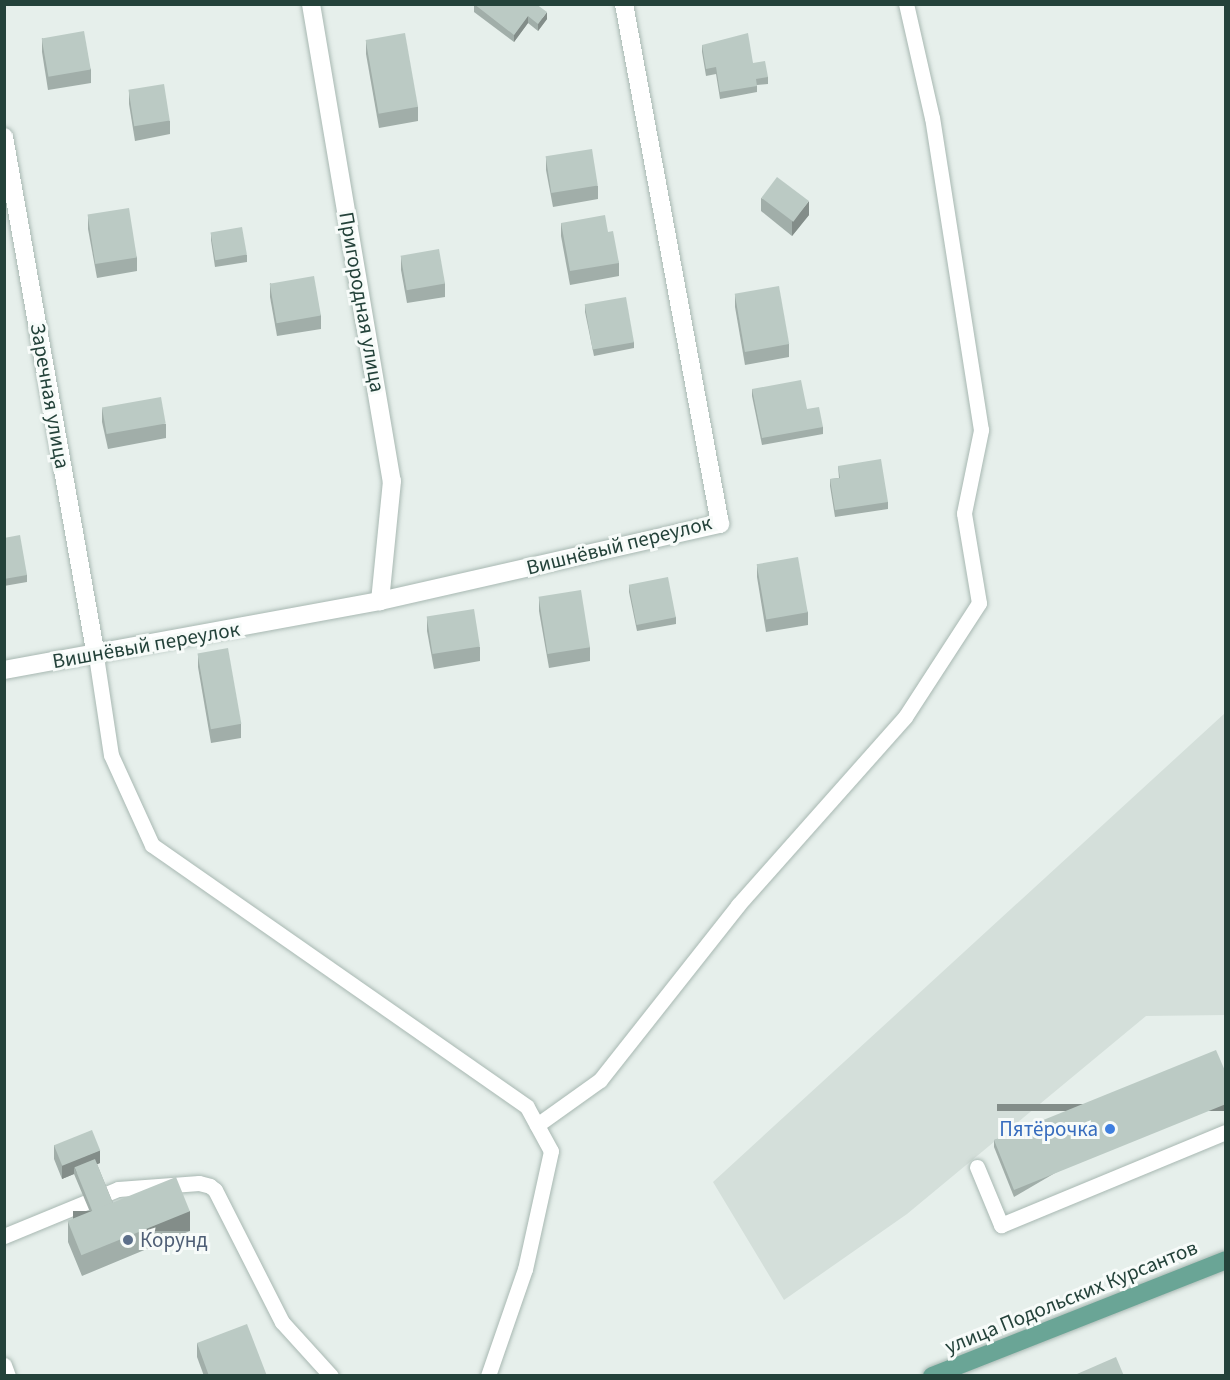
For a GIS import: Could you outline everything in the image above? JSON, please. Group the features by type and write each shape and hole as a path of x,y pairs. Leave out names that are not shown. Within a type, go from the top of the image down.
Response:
{"main road":[{"name":"улица Подольских Курсантов","path":"932,1376 1226,1260"}],"street":[{"name":"Пригородная улица","path":"311,4 392,481 380,601"},
{"name":"Вишнёвый переулок","path":"4,670 96,656 380,601 720,524 624,4"},
{"name":"Заречная улица","path":"4,137 96,656"}],"lane":[{"path":"537,1125 600,1080 738,905 905,717 980,603 964,513 981,430 932,118 906,4"},
{"path":"96,656 111,755 152,845 527,1107 551,1150 525,1269 488,1376"},
{"path":"977,1167 1001,1225 1226,1132"},
{"path":"4,1236 118,1189 199,1183 210,1186 215,1190 282,1322 331,1376"},
{"path":"4,1365 8,1376"}],"shaded area":[{"path":"1225,713 1225,1015 1146,1016 907,1214 784,1300 713,1182"}],"building":[{"path":"474,4 536,4 547,12 538,24 528,16 514,35"},
{"path":"84,31 91,69 48,77 42,38"},
{"path":"405,33 418,107 379,114 366,40"},
{"path":"748,33 753,63 765,61 768,77 756,79 757,86 720,92 716,67 706,69 702,45"},
{"path":"164,84 170,121 134,126 128,90"},
{"path":"592,149 598,186 551,193 546,156"},
{"path":"777,177 809,201 793,222 761,198"},
{"path":"129,208 137,257 95,264 88,215"},
{"path":"605,215 608,232 613,231 619,263 570,271 561,223"},
{"path":"242,227 247,255 215,260 210,233"},
{"path":"439,249 445,283 407,290 401,256"},
{"path":"314,276 321,315 277,323 270,284"},
{"path":"779,286 789,344 745,352 735,294"},
{"path":"626,297 634,342 593,350 585,304"},
{"path":"801,380 807,409 819,407 823,427 762,438 752,389"},
{"path":"161,397 166,424 107,434 102,407"},
{"path":"881,459 888,502 835,510 830,479 840,478 838,466"},
{"path":"20,535 27,575 4,579 4,538"},
{"path":"798,557 808,612 766,619 757,564"},
{"path":"668,577 676,617 637,625 629,585"},
{"path":"581,590 590,647 548,654 539,597"},
{"path":"474,609 480,647 433,654 427,617"},
{"path":"228,648 241,724 211,729 197,653"},
{"name":"Пятёрочка","path":"1216,1050 1226,1073 1226,1104 1014,1190 994,1140"},
{"path":"92,1130 100,1150 62,1166 54,1145"},
{"path":"95,1159 113,1204 93,1212 75,1167"},
{"path":"176,1177 190,1211 81,1255 68,1221"},
{"path":"247,1324 267,1376 209,1376 197,1343"},
{"path":"1116,1357 1124,1376 1078,1376 1077,1374"}],"place":[{"name":"Пятёрочка","path":"1110,1129"},
{"name":"Корунд","path":"128,1240"}]}
